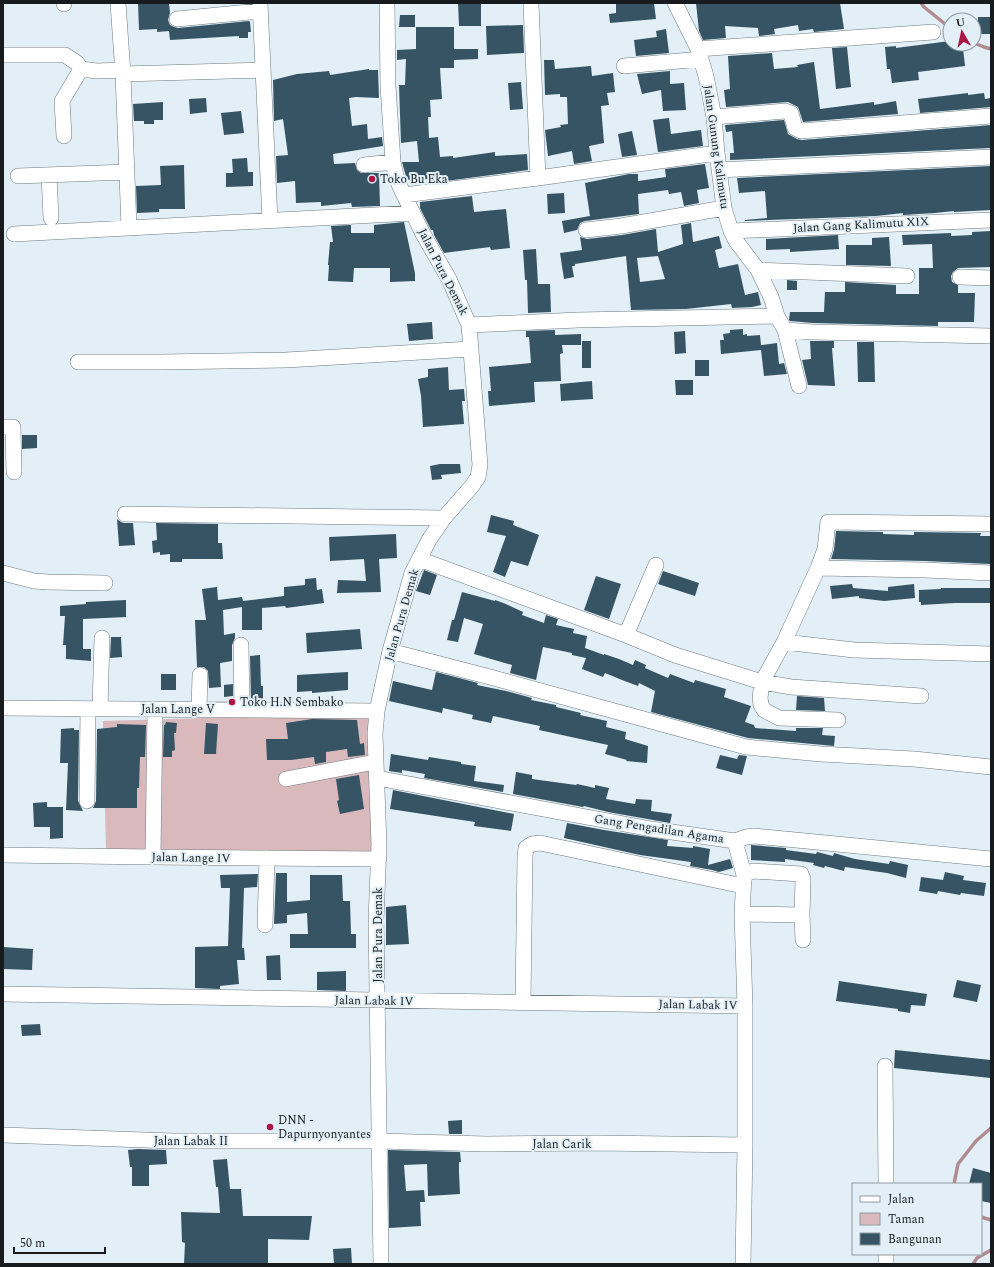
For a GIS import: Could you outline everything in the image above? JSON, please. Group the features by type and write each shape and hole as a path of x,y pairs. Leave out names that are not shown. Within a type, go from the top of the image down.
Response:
{"street":[{"path":"118,3 123,72 129,227"},
{"name":"Jalan Pura Demak","path":"381,1264 376,920 380,845 375,734 377,711 390,651 412,573 418,559 444,518 478,477 480,465 469,325 449,278 413,213 397,180 393,162 388,86 387,3"},
{"path":"531,3 538,178"},
{"name":"Jalan Gunung Kalimutu","path":"674,3 700,54 714,117 724,208 731,232 758,270 777,316 785,330 799,386"},
{"path":"177,19 260,7 270,221"},
{"path":"624,66 700,54 932,32"},
{"path":"3,55 65,55 71,58 81,69 97,71 263,70"},
{"path":"64,136 62,101 81,69"},
{"path":"714,117 788,112 792,115 795,128 801,131 991,116"},
{"path":"404,195 717,153"},
{"path":"719,170 991,157"},
{"path":"364,165 393,162"},
{"path":"18,176 127,172"},
{"path":"49,175 51,218"},
{"path":"586,230 621,226 724,208"},
{"path":"14,234 413,213"},
{"name":"Jalan Gang Kalimutu XIX","path":"731,232 991,220"},
{"path":"758,270 907,276"},
{"path":"960,277 991,278"},
{"path":"469,325 578,320 777,316"},
{"path":"785,330 991,336"},
{"path":"78,362 286,360 471,349"},
{"path":"3,427 13,428 14,472"},
{"path":"125,514 444,518"},
{"path":"838,720 779,718 764,710 761,705 760,698 762,682 784,642 818,568 825,549 828,522 991,524"},
{"path":"418,559 626,635 675,655 762,682 791,687 921,696"},
{"path":"626,635 656,565"},
{"path":"818,568 991,573"},
{"path":"3,573 34,581 105,583"},
{"path":"87,801 94,709 102,638"},
{"path":"784,642 854,650 991,654"},
{"path":"241,645 242,710"},
{"path":"390,651 746,747 914,759 991,767"},
{"path":"199,709 200,675"},
{"name":"Jalan Lange V","path":"3,708 377,711"},
{"path":"153,857 156,709"},
{"path":"286,779 376,762"},
{"name":"Gang Pengadilan Agama","path":"377,778 651,830 735,841 754,836 991,859"},
{"path":"735,841 744,881 742,914 746,1006 743,1264"},
{"path":"523,1002 525,856 526,848 532,844 540,843 744,881"},
{"name":"Jalan Lange IV","path":"3,855 379,859"},
{"path":"265,925 267,858"},
{"path":"744,881 753,871 801,874 803,879 803,940"},
{"path":"742,914 802,916"},
{"name":"Jalan Labak IV","path":"3,994 746,1006"},
{"path":"885,1066 886,1183"},
{"name":"Jalan Labak II","path":"3,1135 172,1141 380,1141"},
{"name":"Jalan Carik","path":"380,1141 486,1144 745,1145"}],"green space":[{"path":"370,713 377,854 106,852 103,721"}],"building":[{"path":"138,3 169,3 170,13 168,20 170,25 174,27 178,28 249,21 251,32 248,32 248,38 239,38 239,36 170,40 169,31 157,32 157,29 139,30"},
{"path":"458,3 481,3 481,26 459,26"},
{"path":"616,3 654,3 656,19 610,23 609,14 616,13"},
{"path":"696,3 840,3 844,29 814,32 813,29 799,31 798,25 774,29 775,34 759,36 758,28 725,26 726,38 703,40 699,31"},
{"path":"400,15 415,15 415,27 399,27"},
{"path":"982,17 991,17 991,34 982,34"},
{"path":"523,25 524,53 487,55 486,26"},
{"path":"416,27 454,27 454,49 478,49 478,59 454,60 454,68 440,68 442,99 430,100 431,117 428,117 429,138 438,137 440,157 453,156 453,158 495,152 495,156 527,154 528,170 431,183 430,179 407,180 402,162 419,162 417,141 401,143 399,85 405,85 406,59 397,60 397,50 416,49"},
{"path":"666,29 669,53 636,56 634,40 657,37 656,31"},
{"path":"942,42 942,52 963,52 965,66 918,72 919,80 892,83 890,69 887,69 885,47 896,46 896,48"},
{"path":"847,47 851,87 836,89 832,48"},
{"path":"772,53 774,69 798,67 797,65 814,62 820,109 874,102 874,105 896,101 898,114 803,122 798,107 788,102 726,107 724,90 730,89 728,56"},
{"path":"544,60 554,60 555,69 591,66 592,76 613,73 615,92 607,93 609,105 601,106 604,143 589,146 592,161 574,164 572,151 548,156 545,130 568,124 567,97 560,97 560,94 545,95"},
{"path":"369,69 378,70 379,98 349,98 352,126 367,124 368,139 382,137 383,146 333,154 334,164 355,163 357,170 361,173 379,173 380,206 352,207 351,203 321,206 321,202 296,203 295,181 277,183 276,156 288,155 283,119 274,121 273,80 297,74 329,71 330,75"},
{"path":"670,71 670,84 684,83 686,110 663,111 661,90 642,94 637,74"},
{"path":"521,82 523,109 510,110 508,83"},
{"path":"968,93 968,95 984,93 985,99 991,98 991,107 920,113 918,99"},
{"path":"206,98 207,112 190,114 189,99"},
{"path":"163,102 163,120 154,120 154,124 144,124 144,121 134,121 133,104"},
{"path":"241,111 244,133 224,135 221,113"},
{"path":"669,118 671,134 701,130 703,146 658,152 653,120"},
{"path":"784,120 788,134 802,140 991,125 991,148 730,160 730,153 734,153 732,131 726,132 725,125"},
{"path":"632,131 637,155 622,157 618,134"},
{"path":"247,158 248,172 253,172 253,186 226,187 226,173 233,173 232,159"},
{"path":"705,164 709,188 697,190 699,203 684,206 681,192 669,194 668,190 638,194 639,214 585,221 580,223 577,230 564,233 562,221 590,216 585,183 629,174 638,174 638,181 666,177 665,169"},
{"path":"184,165 185,209 159,209 159,212 137,213 136,186 161,185 160,166"},
{"path":"991,166 991,210 903,215 903,213 876,216 745,221 767,218 765,191 739,193 737,178"},
{"path":"564,193 565,213 548,214 547,194"},
{"path":"472,196 474,212 506,209 510,248 491,250 490,247 444,253 420,208 420,202"},
{"path":"404,222 415,273 415,281 390,282 390,268 354,268 353,282 328,281 330,242 333,242 331,226 351,225 351,233 374,233 374,225"},
{"path":"691,223 693,242 719,236 722,248 715,250 719,268 738,264 745,295 758,292 761,305 732,308 731,304 686,309 631,310 626,256 575,264 575,266 572,266 574,277 564,279 560,253 582,250 580,237 587,239 656,229 658,252 683,244 681,225","holes":["658,256 665,279 640,282 637,258"]},
{"path":"991,231 991,267 958,268 951,276 952,282 958,285 958,293 975,293 974,322 938,322 938,326 813,323 789,320 790,312 824,312 825,292 845,292 845,282 896,285 896,294 919,294 919,268 933,268 932,244 903,245 902,235 951,233 951,236 972,235 972,232"},
{"path":"838,235 839,249 790,252 790,249 766,250 766,239"},
{"path":"889,237 891,266 846,265 846,245 872,245 872,238"},
{"path":"536,249 538,284 550,284 551,312 528,313 527,280 525,280 523,250"},
{"path":"787,280 797,281 797,290 787,290"},
{"path":"432,322 433,339 409,341 407,324"},
{"path":"743,329 743,335 760,335 761,345 777,343 779,364 784,363 787,374 764,376 761,350 721,354 720,340 724,340 723,334 730,333 730,330"},
{"path":"555,330 555,335 581,334 581,345 562,345 563,353 560,354 561,381 534,382 535,402 489,406 488,391 491,391 489,367 531,363 529,337 526,337 526,331"},
{"path":"685,331 686,353 675,354 674,332"},
{"path":"582,341 591,341 591,368 582,368"},
{"path":"810,341 834,341 834,348 832,348 835,386 808,385 802,360 811,359"},
{"path":"857,342 874,342 875,382 858,382"},
{"path":"695,360 709,360 709,376 695,376"},
{"path":"448,367 449,390 464,389 465,401 462,401 464,424 423,427 421,396 418,379 428,377 428,369"},
{"path":"675,380 693,380 693,395 676,395"},
{"path":"592,381 593,399 561,401 560,384"},
{"path":"22,435 37,435 37,448 22,449"},
{"path":"440,464 460,464 461,473 441,475 442,479 432,480 430,466"},
{"path":"491,515 514,521 513,525 539,535 528,566 511,561 505,577 493,572 506,536 487,532"},
{"path":"117,519 124,523 133,523 135,545 119,546"},
{"path":"156,523 218,524 218,543 222,543 223,559 182,559 182,562 170,562 170,554 160,555 160,552 153,553 152,541 157,540"},
{"path":"836,531 883,532 883,534 914,535 914,532 981,533 980,536 991,536 990,564 831,559 834,550"},
{"path":"396,534 397,558 379,559 381,592 337,593 338,580 366,581 364,559 330,561 329,537"},
{"path":"424,570 437,575 430,595 416,591"},
{"path":"663,571 699,583 695,596 658,584"},
{"path":"596,576 621,584 609,619 584,610"},
{"path":"316,578 317,590 322,589 324,603 286,608 285,606 262,608 262,630 242,630 242,607 223,610 224,635 235,633 235,638 232,645 232,661 220,663 221,687 209,688 208,671 204,667 197,667 195,620 206,620 202,589 217,587 218,600 242,597 243,601 284,596 284,587 305,585 305,579"},
{"path":"852,584 853,588 888,591 888,587 914,584 915,598 884,601 859,598 859,596 832,599 830,586"},
{"path":"941,588 991,588 991,603 921,605 921,602 919,602 919,590"},
{"path":"462,592 506,604 523,612 522,615 544,623 546,615 558,619 556,625 574,629 573,633 587,636 585,648 604,655 633,665 635,660 646,665 645,668 668,678 670,674 694,683 695,680 726,689 724,697 751,706 745,722 754,725 755,728 796,731 796,728 823,728 822,735 835,736 834,746 748,738 651,712 655,691 639,683 638,686 605,673 603,677 582,669 586,658 572,655 572,653 543,647 536,680 510,673 512,665 474,654 483,624 464,618 458,642 447,640"},
{"path":"126,600 126,617 83,619 83,649 91,649 91,661 66,659 66,645 63,645 65,616 60,616 60,606 86,604 86,602"},
{"path":"360,629 362,649 307,653 306,633"},
{"path":"111,637 121,637 122,657 110,658"},
{"path":"260,655 263,701 251,701 250,656"},
{"path":"348,672 348,690 312,693 312,691 297,692 297,675"},
{"path":"436,672 478,683 477,685 532,698 531,700 556,705 556,707 581,713 580,715 607,721 606,727 626,732 625,739 648,746 647,763 626,761 627,760 605,754 608,745 539,730 540,726 493,716 491,723 472,719 473,715 443,708 442,713 389,701 393,681 432,690"},
{"path":"161,674 176,674 176,690 161,690"},
{"path":"233,684 233,696 224,697 224,685"},
{"path":"797,696 824,698 825,711 796,710"},
{"path":"312,719 357,720 360,744 364,743 365,755 348,757 347,749 326,752 326,762 315,764 314,757 291,760 267,760 266,739 288,739 286,723"},
{"path":"166,722 177,723 176,733 174,733 175,750 172,751 172,757 163,757 164,725"},
{"path":"206,723 218,724 216,754 204,754"},
{"path":"117,724 146,725 145,757 140,757 137,808 93,808 96,801 97,729 117,727"},
{"path":"74,728 74,730 79,730 78,801 83,811 66,810 68,763 60,763 61,729"},
{"path":"391,754 428,760 429,757 476,766 474,781 504,785 503,792 424,778 425,774 402,770 402,773 389,771"},
{"path":"720,755 737,759 739,755 747,756 742,775 716,768"},
{"path":"516,772 532,775 532,779 577,784 595,788 595,785 609,788 606,799 635,804 636,799 652,800 651,811 672,814 670,823 513,794"},
{"path":"359,775 364,809 340,814 337,801 339,800 336,779"},
{"path":"393,790 514,814 511,831 474,826 475,822 390,809"},
{"path":"47,802 47,807 63,807 63,838 50,839 50,827 34,827 33,803"},
{"path":"567,823 668,840 667,846 693,848 693,846 710,849 708,865 730,859 733,868 719,872 690,866 691,862 640,855 564,838"},
{"path":"751,845 786,848 786,850 816,854 817,852 833,856 834,853 855,859 889,864 890,861 908,865 906,878 887,873 845,867 844,871 825,866 824,868 813,865 814,863 785,859 785,862 751,860"},
{"path":"945,872 964,876 963,880 986,883 984,896 961,893 960,895 938,891 937,894 919,891 921,877 943,880"},
{"path":"276,873 287,873 287,902 310,900 310,875 342,875 343,901 350,901 351,934 356,934 356,948 290,948 290,934 308,934 307,913 287,915 287,923 274,924"},
{"path":"258,874 257,887 244,888 242,948 244,948 245,960 237,960 239,984 220,986 220,989 195,988 195,947 228,946 230,888 221,888 220,875"},
{"path":"406,905 409,944 386,945 386,907"},
{"path":"3,947 33,949 32,970 3,969"},
{"path":"280,955 281,980 267,980 266,956"},
{"path":"346,971 346,991 317,990 317,972"},
{"path":"957,980 981,985 977,1002 953,997"},
{"path":"839,981 927,994 925,1006 911,1005 910,1013 898,1011 898,1009 836,1001"},
{"path":"40,1024 41,1035 22,1036 21,1025"},
{"path":"895,1050 991,1060 991,1078 894,1068"},
{"path":"462,1120 462,1134 449,1134 448,1121"},
{"path":"128,1150 166,1150 167,1164 149,1165 149,1186 132,1186 132,1167 130,1167"},
{"path":"388,1150 460,1152 460,1194 428,1196 427,1164 404,1165 406,1191 424,1190 425,1202 420,1202 421,1226 389,1228"},
{"path":"227,1159 230,1189 241,1189 243,1216 312,1216 309,1240 268,1239 268,1264 184,1264 185,1243 182,1242 181,1212 220,1213 218,1187 216,1187 213,1160"},
{"path":"973,1168 991,1173 991,1203 982,1201 982,1183 969,1183"},
{"path":"351,1248 352,1264 334,1264 333,1249"}],"waterway":[{"path":"921,3 942,22"},
{"path":"982,46 991,49"},
{"path":"954,1183 958,1164 976,1141 991,1128"},
{"path":"982,1217 991,1220"},
{"path":"973,1264 977,1258 991,1250"}],"place":[{"name":"Toko Bu Eka","path":"372,179"},
{"name":"Toko H.N Sembako","path":"232,702"},
{"name":"DNN - Dapurnyonyantes","path":"270,1127"}]}
